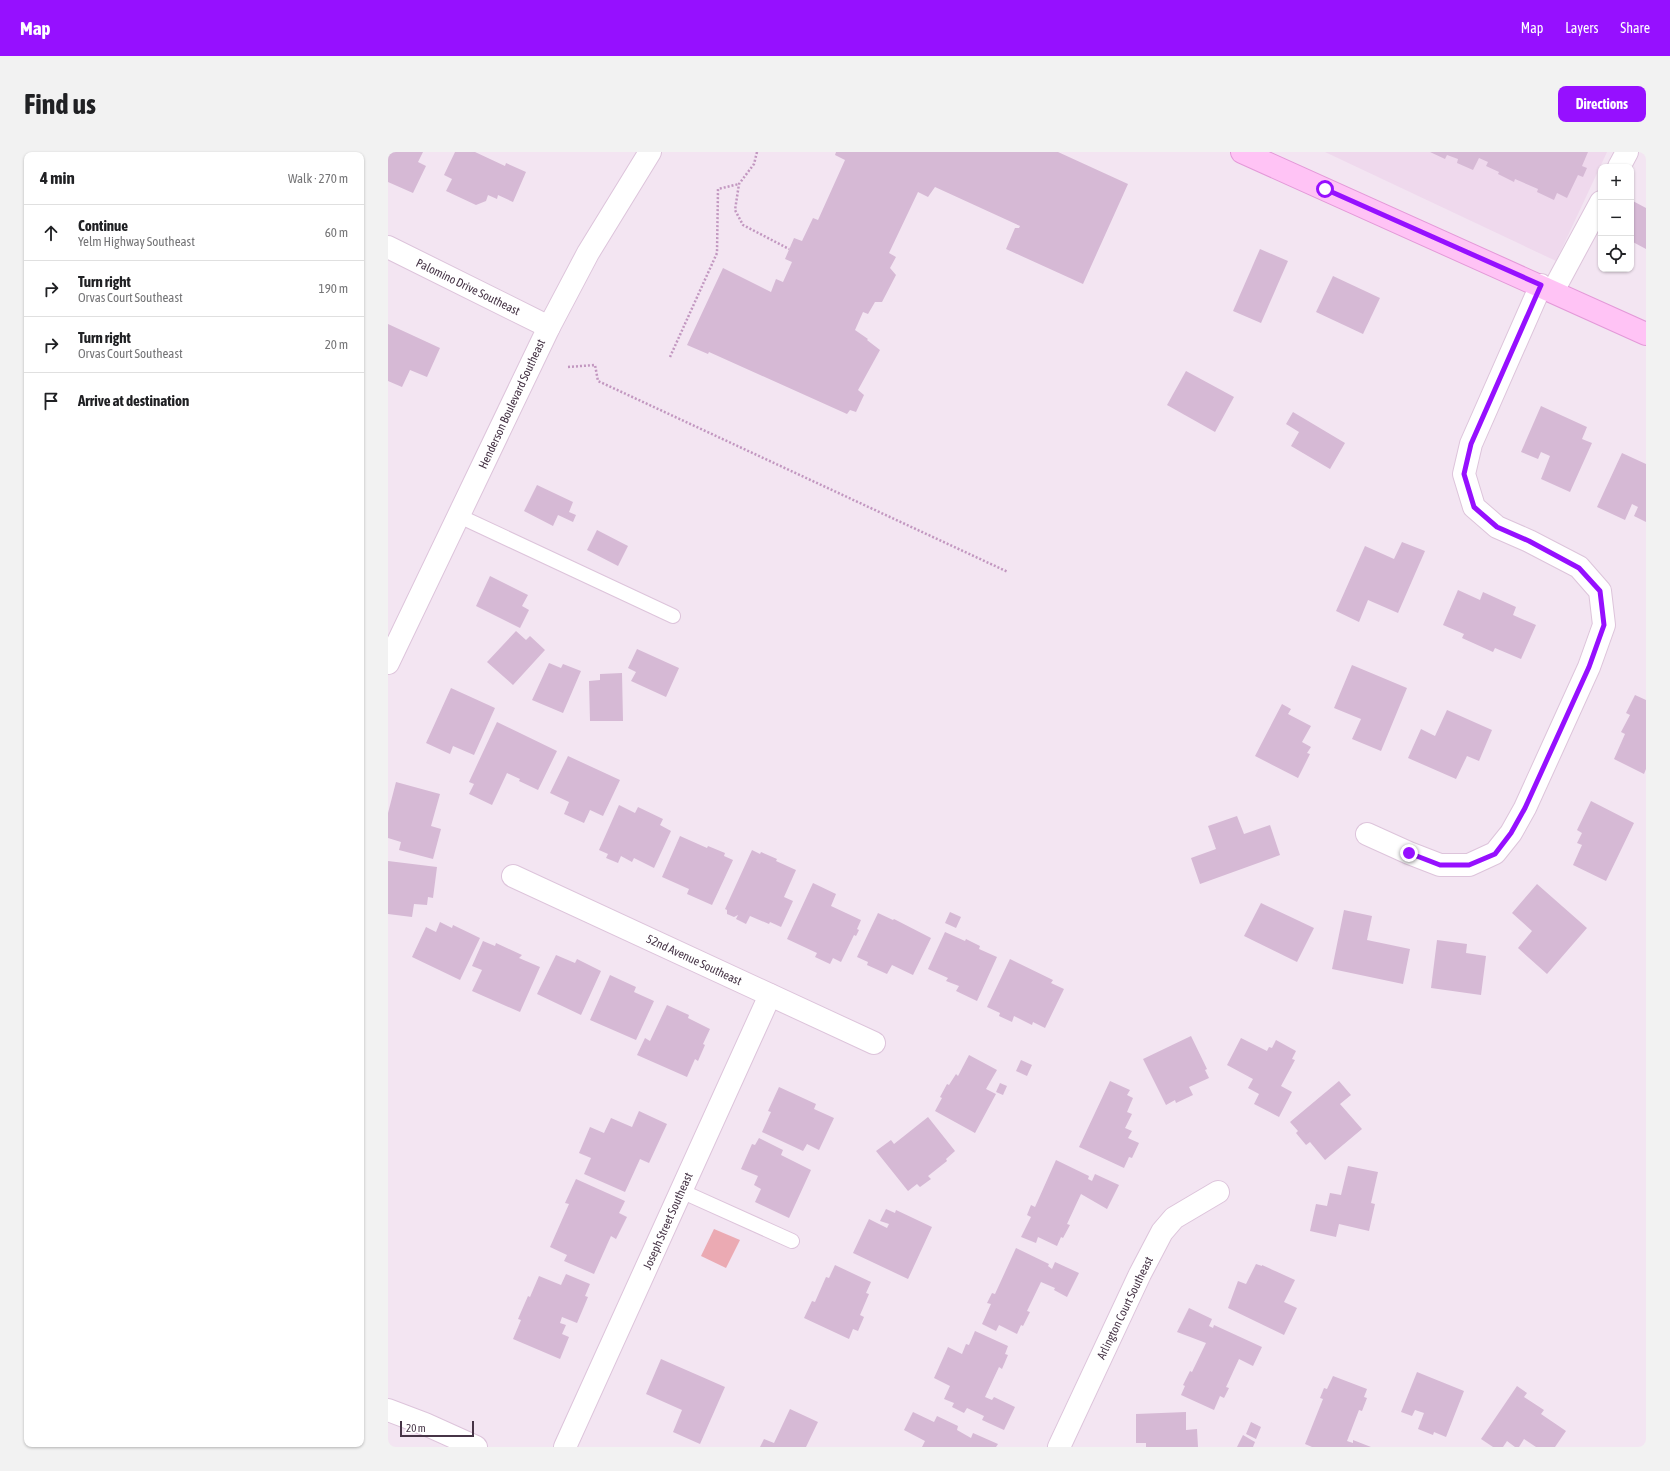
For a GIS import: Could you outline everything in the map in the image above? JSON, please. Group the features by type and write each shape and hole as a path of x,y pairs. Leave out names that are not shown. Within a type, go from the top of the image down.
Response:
{"main road":[{"path":"1242,152 1276,161 1646,334"}],"street":[{"name":"Henderson Boulevard Southeast","path":"388,663 549,327 588,253 650,152"},
{"path":"1621,164 1627,152"},
{"path":"1367,834 1440,865 1469,865 1495,854 1511,833 1525,808 1589,667 1604,625 1600,591 1579,568 1529,541 1497,527 1474,507 1464,474 1471,444 1547,288 1598,207"},
{"name":"Palomino Drive Southeast","path":"388,247 549,327"},
{"name":"52nd Avenue Southeast","path":"513,876 874,1043"},
{"name":"Joseph Street Southeast","path":"565,1447 770,995"},
{"name":"Arlington Court Southeast","path":"1059,1447 1140,1274 1162,1232 1174,1218 1218,1192"},
{"path":"388,1410 425,1424 476,1447"}],"lane":[{"path":"459,516 673,616"},
{"path":"682,1191 792,1242"}],"path":[{"path":"757,152 754,164 739,184 735,210 743,226 789,249"},
{"path":"670,357 717,253 718,189 739,184"},
{"path":"568,367 595,365 598,380 1008,572"}],"shaded area":[{"path":"1325,152 1607,152 1601,164 1598,164 1598,171 1556,261"},
{"path":"714,1229 740,1240 726,1268 701,1256"}],"building":[{"path":"388,152 423,152 418,162 426,166 413,193 388,182"},
{"path":"455,152 475,152 505,166 506,163 526,172 513,202 498,195 497,199 488,195 486,201 476,205 446,191 452,179 444,175"},
{"path":"836,152 1058,152 1128,184 1083,284 1006,249 1015,228 1019,228 1020,226 935,187 928,197 918,192 889,253 896,257 890,268 896,275 882,302 875,302 868,314 863,312 855,330 880,350 858,390 864,395 856,412 850,410 847,414 709,352 708,354 687,345 723,268 771,292 776,279 783,282 792,262 785,259 794,238 802,241 813,218 818,220 845,160 835,155"},
{"path":"1430,152 1588,152 1582,166 1587,168 1583,177 1578,175 1567,198 1557,193 1554,200 1537,192 1538,189 1515,179 1514,182 1498,174 1499,172 1486,166 1488,162 1479,158 1473,170 1457,163 1458,159 1447,155 1445,159"},
{"path":"1634,202 1646,208 1646,249 1634,243"},
{"path":"1260,249 1288,261 1261,323 1233,311"},
{"path":"1333,276 1380,298 1363,334 1316,312"},
{"path":"388,324 440,348 427,377 410,370 402,387 388,381"},
{"path":"1186,371 1234,397 1215,432 1167,405"},
{"path":"1541,406 1587,427 1582,439 1592,443 1570,492 1541,479 1550,456 1541,452 1538,459 1521,452"},
{"path":"1293,412 1345,443 1330,469 1291,446 1299,432 1286,424"},
{"path":"1622,453 1646,464 1646,522 1634,516 1638,507 1632,504 1625,520 1597,507"},
{"path":"537,485 573,502 569,512 576,515 573,522 558,515 553,526 524,511"},
{"path":"597,530 628,546 618,566 587,550"},
{"path":"1402,542 1425,551 1398,613 1368,600 1359,622 1336,611 1365,546 1394,559"},
{"path":"490,576 528,595 522,606 529,610 520,628 476,606"},
{"path":"1458,590 1480,600 1483,592 1516,607 1513,615 1536,625 1521,659 1495,648 1493,652 1462,638 1464,634 1443,625"},
{"path":"516,631 526,640 530,636 545,650 513,685 487,662"},
{"path":"637,649 679,668 666,697 631,681 636,672 628,668"},
{"path":"549,663 561,668 563,664 581,671 563,713 532,700"},
{"path":"1352,665 1407,688 1381,751 1352,739 1361,719 1334,708"},
{"path":"622,673 623,721 590,721 589,681 600,680 600,674"},
{"path":"451,688 495,708 474,755 453,746 450,754 426,743"},
{"path":"1635,695 1646,700 1646,769 1644,774 1614,759 1625,734 1621,732 1630,715 1626,713"},
{"path":"1282,704 1291,709 1288,714 1311,726 1302,742 1311,747 1307,753 1310,754 1298,778 1255,756"},
{"path":"1447,710 1492,730 1479,761 1467,756 1456,779 1408,758 1421,729 1435,736"},
{"path":"497,722 557,751 538,790 519,781 520,779 507,773 492,805 469,794 474,784 469,782"},
{"path":"568,756 620,780 603,816 590,810 584,823 564,814 569,802 550,793"},
{"path":"396,782 440,794 431,826 441,829 433,859 399,850 401,842 388,838 388,813"},
{"path":"1591,801 1634,823 1606,881 1573,865 1582,845 1577,843 1582,833 1577,830"},
{"path":"619,805 635,813 638,807 663,819 660,825 671,831 654,868 634,858 632,862 621,856 618,863 606,858 608,854 599,850"},
{"path":"1237,816 1244,834 1270,825 1280,855 1200,884 1191,858 1216,849 1208,826"},
{"path":"680,836 707,848 708,846 725,853 724,856 733,860 712,905 687,894 689,889 662,877"},
{"path":"752,850 777,859 776,861 796,870 784,897 793,901 781,927 750,916 746,924 736,919 738,915 734,917 727,914 727,910 725,909"},
{"path":"388,861 437,867 433,898 428,897 427,905 414,904 412,917 388,914"},
{"path":"813,883 836,894 831,906 861,920 857,929 859,930 856,936 854,935 841,962 833,958 830,964 815,957 817,953 787,939"},
{"path":"1537,884 1587,928 1547,974 1518,948 1532,931 1512,913"},
{"path":"1261,903 1314,928 1297,962 1244,936"},
{"path":"1344,910 1372,916 1367,940 1410,949 1403,984 1332,969"},
{"path":"950,912 961,917 956,928 945,923"},
{"path":"878,913 893,920 894,919 931,938 913,975 892,965 887,974 867,965 868,962 857,957"},
{"path":"440,922 452,928 453,925 480,938 460,980 412,957 426,927 436,932"},
{"path":"945,932 965,941 966,939 980,946 979,949 997,957 977,1001 956,991 959,986 946,981 948,978 928,969"},
{"path":"1437,940 1467,944 1466,953 1486,956 1481,995 1431,988"},
{"path":"483,941 495,946 496,943 522,955 519,958 540,967 520,1012 472,991 482,970 472,966"},
{"path":"556,955 575,963 577,959 601,971 581,1015 537,994"},
{"path":"1010,959 1053,980 1051,983 1064,989 1045,1028 1033,1022 1032,1025 1014,1016 1012,1022 999,1016 1000,1013 987,1007"},
{"path":"610,975 636,987 634,992 654,1001 636,1040 590,1020"},
{"path":"667,1005 689,1015 688,1018 710,1029 703,1044 705,1045 698,1061 695,1059 687,1077 637,1055 645,1038 650,1041"},
{"path":"1191,1036 1207,1069 1205,1070 1209,1078 1189,1087 1193,1095 1176,1103 1175,1100 1166,1105 1143,1059"},
{"path":"1241,1038 1267,1051 1269,1047 1272,1048 1276,1040 1296,1051 1292,1059 1295,1060 1281,1086 1292,1092 1279,1117 1254,1104 1259,1094 1248,1088 1253,1079 1227,1065"},
{"path":"969,1055 997,1070 986,1089 996,1094 975,1133 935,1111 947,1084 949,1085 956,1074 958,1076"},
{"path":"1021,1060 1032,1065 1027,1076 1016,1071"},
{"path":"1110,1081 1130,1090 1127,1095 1133,1098 1127,1112 1132,1114 1125,1128 1132,1131 1128,1138 1139,1143 1132,1158 1129,1157 1124,1168 1079,1147"},
{"path":"1339,1081 1351,1095 1340,1104 1362,1129 1325,1160 1310,1142 1306,1145 1296,1133 1298,1131 1290,1122"},
{"path":"1000,1083 1007,1086 1003,1095 996,1092"},
{"path":"779,1087 816,1104 814,1109 834,1118 819,1150 807,1144 803,1151 762,1132 771,1112 768,1111"},
{"path":"639,1111 667,1124 649,1163 640,1159 625,1192 584,1174 591,1158 579,1153 590,1127 604,1133 611,1118 632,1127"},
{"path":"928,1117 955,1151 946,1159 947,1161 928,1176 931,1179 920,1187 917,1184 908,1191 876,1151 891,1140 894,1144"},
{"path":"759,1138 783,1150 781,1155 811,1170 789,1218 755,1202 761,1189 754,1185 758,1176 741,1169 752,1144 755,1145"},
{"path":"1056,1160 1089,1176 1088,1179 1092,1181 1095,1174 1119,1185 1107,1209 1081,1194 1067,1224 1070,1225 1063,1238 1061,1237 1057,1246 1038,1237 1036,1243 1021,1237 1031,1217 1027,1215 1031,1205 1035,1207"},
{"path":"1348,1166 1378,1172 1371,1203 1375,1204 1369,1231 1339,1224 1336,1237 1310,1231 1316,1204 1327,1206 1330,1193 1341,1195"},
{"path":"576,1179 625,1201 619,1213 627,1217 616,1239 611,1236 594,1274 564,1261 567,1255 550,1247 569,1204 565,1203"},
{"path":"886,1209 895,1213 896,1210 932,1227 908,1279 853,1253 869,1219 887,1228 889,1224 880,1221"},
{"path":"1016,1248 1049,1264 1048,1266 1052,1269 1055,1262 1079,1273 1067,1297 1054,1290 1055,1288 1041,1282 1027,1311 1030,1312 1017,1334 999,1325 996,1331 982,1324 991,1304 987,1303 992,1293 995,1294"},
{"path":"1256,1264 1262,1265 1295,1280 1284,1302 1297,1308 1284,1335 1228,1308 1238,1281 1246,1284"},
{"path":"835,1265 871,1282 866,1293 869,1294 860,1315 864,1317 858,1331 853,1329 849,1339 804,1318 812,1301 815,1302 826,1277 829,1278"},
{"path":"566,1274 590,1284 585,1296 588,1297 577,1323 562,1317 560,1323 566,1325 562,1334 569,1337 560,1359 513,1339 521,1320 518,1319 539,1276 561,1285"},
{"path":"1189,1308 1212,1319 1209,1326 1213,1328 1214,1325 1262,1347 1253,1366 1239,1359 1226,1387 1229,1388 1224,1398 1220,1396 1214,1410 1181,1395 1185,1386 1183,1385 1190,1371 1192,1372 1206,1343 1177,1332"},
{"path":"975,1331 1008,1346 1005,1354 1008,1355 1002,1369 999,1367 985,1397 992,1400 994,1397 1015,1407 1004,1430 982,1420 984,1416 967,1408 964,1413 952,1407 954,1403 944,1399 950,1386 934,1378 948,1347 962,1354 966,1344 969,1345"},
{"path":"661,1359 725,1387 700,1444 673,1432 682,1410 646,1394"},
{"path":"1417,1372 1464,1391 1446,1437 1434,1432 1433,1435 1418,1429 1424,1413 1415,1410 1412,1416 1401,1412"},
{"path":"1333,1376 1367,1389 1364,1397 1367,1398 1362,1411 1359,1410 1347,1441 1353,1443 1353,1440 1371,1447 1312,1447 1305,1444 1323,1399 1320,1398 1324,1388 1327,1389"},
{"path":"1517,1386 1527,1393 1524,1397 1544,1410 1541,1414 1566,1431 1555,1447 1536,1447 1524,1439 1519,1447 1515,1447 1507,1441 1503,1447 1493,1447 1481,1439"},
{"path":"790,1409 818,1422 806,1447 760,1447 764,1439 774,1443"},
{"path":"913,1412 934,1422 937,1416 958,1426 957,1430 971,1438 973,1433 998,1444 996,1447 922,1447 925,1441 904,1430"},
{"path":"1186,1412 1186,1430 1197,1429 1198,1447 1146,1447 1146,1443 1136,1443 1136,1414"},
{"path":"1251,1422 1261,1427 1256,1439 1246,1434"},
{"path":"1243,1435 1255,1442 1253,1447 1237,1447"}],"route":[{"path":"1325,189 1541,285 1471,444 1464,474 1474,507 1497,527 1529,541 1579,568 1600,591 1604,625 1589,667 1525,808 1511,833 1495,854 1469,865 1440,865 1409,853"}]}
